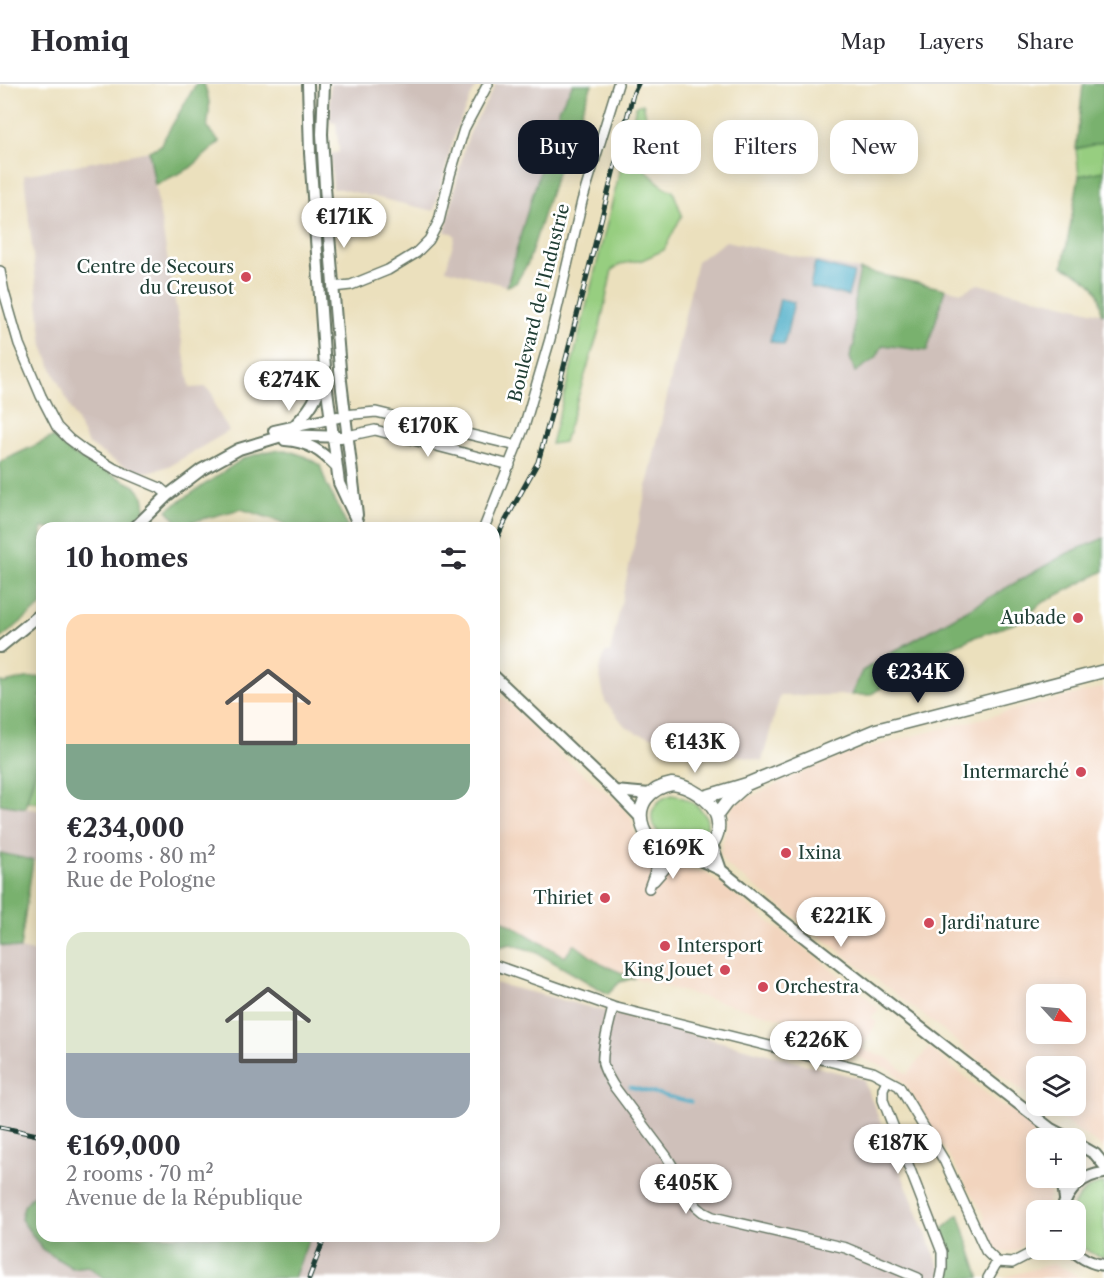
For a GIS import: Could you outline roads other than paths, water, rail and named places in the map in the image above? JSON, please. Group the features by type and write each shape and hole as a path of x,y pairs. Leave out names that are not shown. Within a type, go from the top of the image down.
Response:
{"main road":[{"path":"704,797 747,784 876,730 1104,671"},
{"path":"672,784 689,788 704,797 710,802 717,815 718,828 716,837 705,851 691,856 677,855 649,839 644,831 641,818 643,804 650,794 663,786 672,784"},
{"path":"717,815 726,803 747,784"}],"street":[{"path":"308,84 310,153 326,375 339,483 358,522"},
{"path":"324,84 323,141 333,287 344,415 359,522"},
{"path":"333,287 351,285 388,270 416,253 429,240 439,221 465,129 488,84"},
{"name":"Boulevard de l'Industrie","path":"486,522 524,427 550,339 582,201 618,84"},
{"path":"0,271 19,344 57,427 69,440 85,451 115,469 160,488 168,495"},
{"path":"294,426 308,412 326,375"},
{"path":"250,445 262,435 294,426 344,415 376,412 517,446"},
{"path":"140,522 168,495 201,470 239,449 285,435 334,437 375,430 510,465"},
{"path":"270,439 305,444 316,449 338,467"},
{"path":"0,647 36,618"},
{"path":"500,682 641,818"},
{"path":"615,791 650,794"},
{"path":"712,844 721,870"},
{"path":"659,846 657,866 649,888 677,855"},
{"path":"691,856 721,870 1044,1128"},
{"path":"500,967 613,1007 873,1072 899,1086 945,1162 986,1251 997,1262 1012,1263 1026,1256"},
{"path":"613,1007 603,1062 607,1074 667,1157 696,1206 713,1217 846,1248 918,1278"},
{"path":"887,1080 883,1100 942,1252 940,1278"},
{"path":"1086,1149 1095,1154 1104,1165"},
{"path":"1065,1199 1084,1179 1104,1173"},
{"path":"1063,1188 1065,1199"},
{"path":"1085,1260 1100,1265 1104,1275"},
{"path":"988,1278 997,1262"}],"water":[{"path":"815,263 854,273 848,296 810,287"},
{"path":"780,299 794,302 784,345 770,341"}],"waterway":[{"path":"630,1087 691,1102"}],"railway":[{"path":"500,532 538,462 633,94 638,84"},
{"path":"0,1127 36,1135"},
{"path":"309,1278 323,1242"}],"place":[{"name":"Centre de Secours du Creusot","path":"246,277"},
{"name":"Aubade","path":"1078,618"},
{"name":"Intermarché","path":"1081,772"},
{"name":"Ixina","path":"786,853"},
{"name":"Thiriet","path":"605,898"},
{"name":"Jardi'nature","path":"929,923"},
{"name":"Intersport","path":"665,946"},
{"name":"King Jouet","path":"725,970"},
{"name":"Orchestra","path":"763,987"}]}
